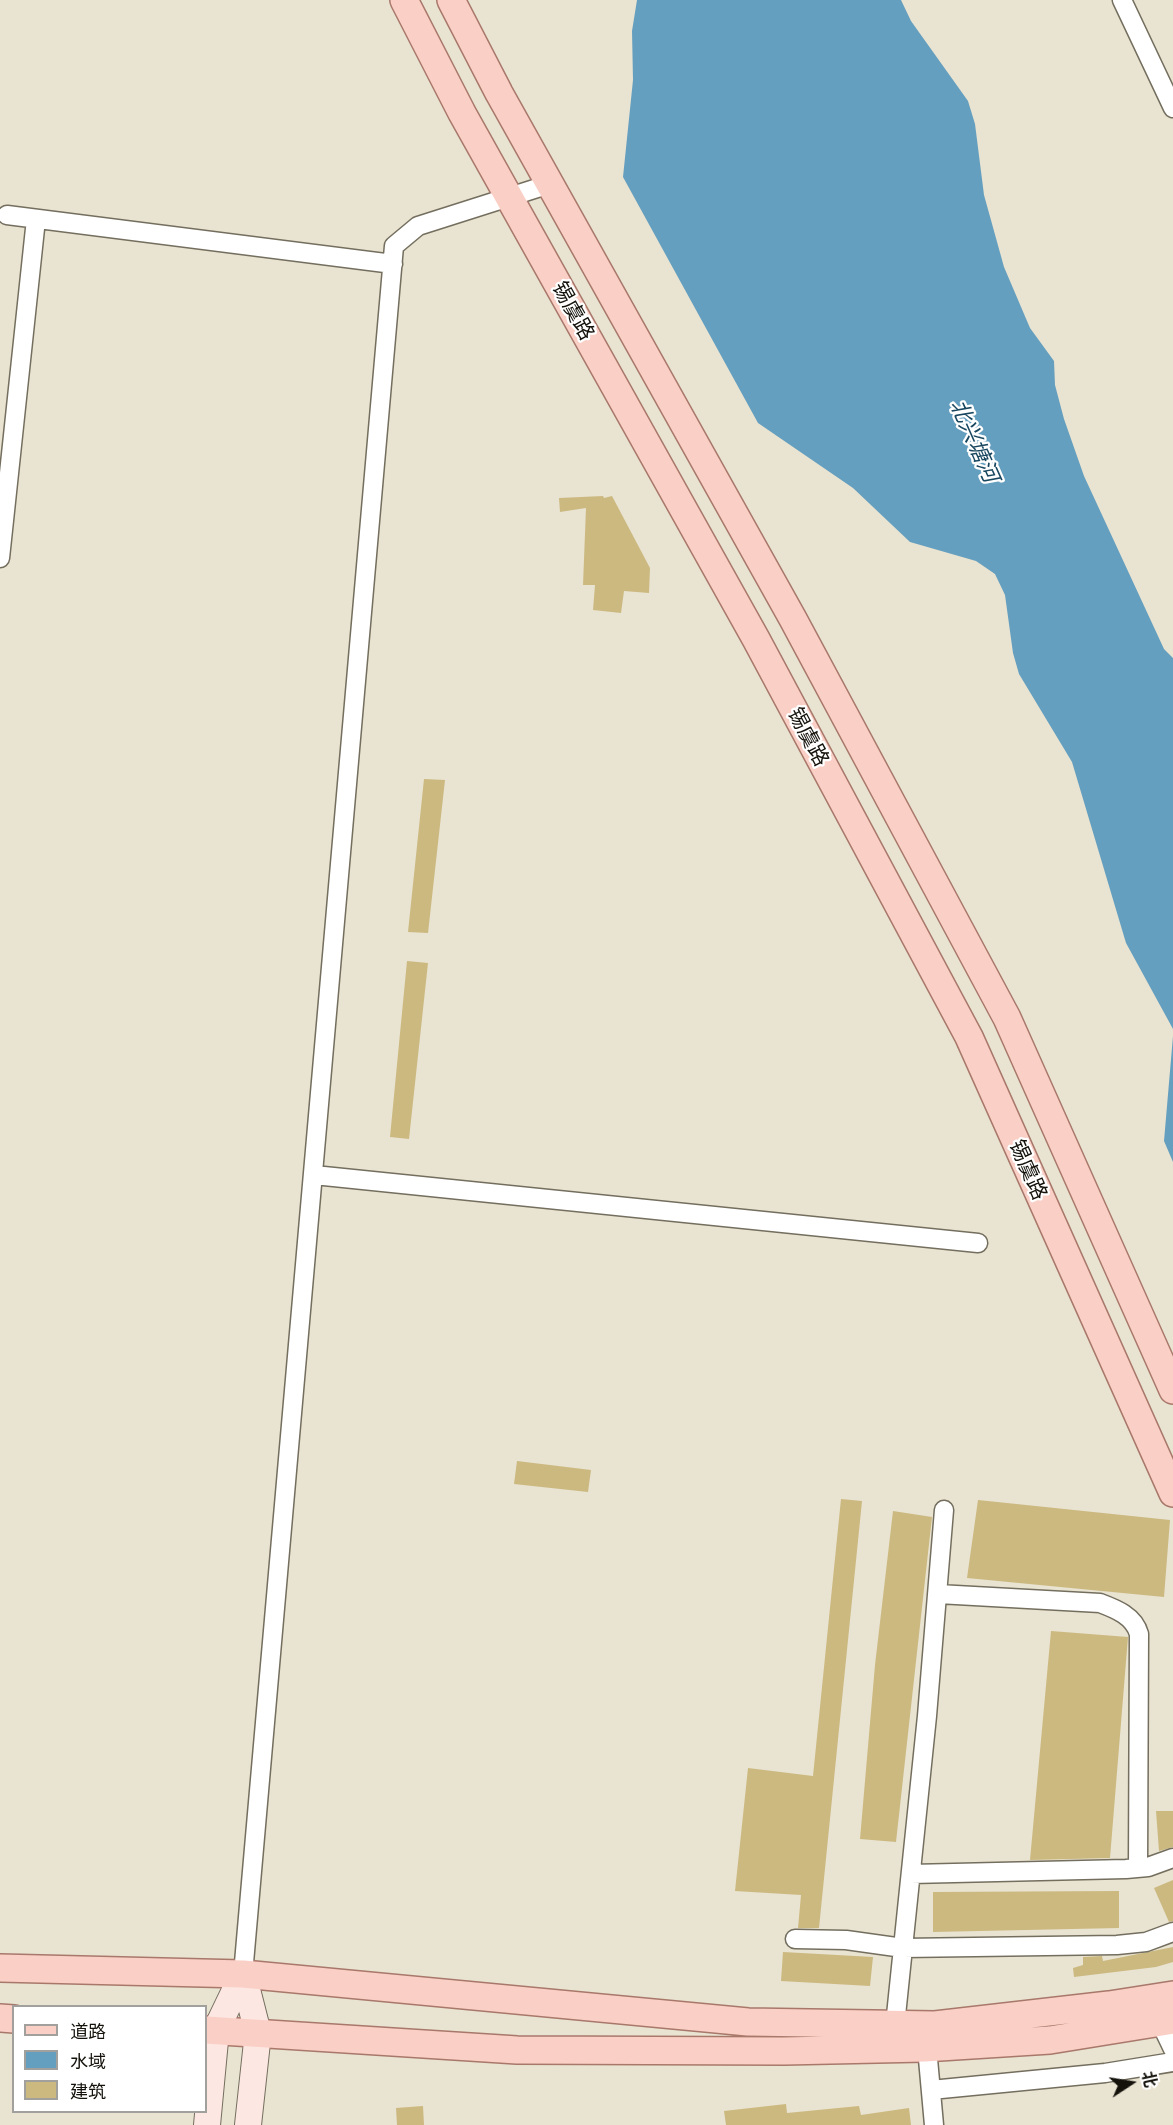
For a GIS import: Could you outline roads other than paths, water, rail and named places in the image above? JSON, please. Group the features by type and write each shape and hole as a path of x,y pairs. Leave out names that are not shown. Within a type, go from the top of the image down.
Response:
{"main road":[{"name":"锡虞路","path":"404,0 462,113 756,639 969,1036 1173,1493"},
{"name":"锡虞路","path":"451,0 499,93 793,619 1007,1018 1173,1390"},
{"path":"0,1968 243,1974 896,2037 927,2048 1050,2040 1166,2021"},
{"path":"207,2125 211,2030 243,1974"},
{"path":"243,1974 258,2033 248,2125"},
{"path":"211,2030 517,2050 784,2051 896,2037 935,2025 1109,2005 1173,1995"}],"street":[{"path":"1122,0 1173,108"},
{"path":"243,1974 394,246 418,226 550,184"},
{"path":"7,215 393,264"},
{"path":"0,558 36,219"},
{"path":"314,1175 978,1243"},
{"path":"896,2037 945,1510"},
{"path":"938,1594 1100,1603 1124,1613 1135,1625 1139,1634 1138,1868"},
{"path":"911,1874 1138,1868 1173,1858"},
{"path":"795,1940 846,1940 903,1948 1117,1945 1146,1942 1173,1932"},
{"path":"1166,2021 1173,2049"},
{"path":"927,2048 934,2125"},
{"path":"931,2090 1105,2073 1173,2062"}],"water":[{"name":"北兴塘河","path":"637,0 901,0 911,21 968,101 975,124 984,195 1004,267 1030,328 1054,361 1055,385 1084,476 1164,649 1173,658 1173,1029 1126,943 1072,762 1019,674 1013,653 1005,595 995,574 976,561 910,542 853,488 758,423 623,177 633,80 632,31"},
{"path":"1173,1036 1173,1162 1164,1141"}]}
